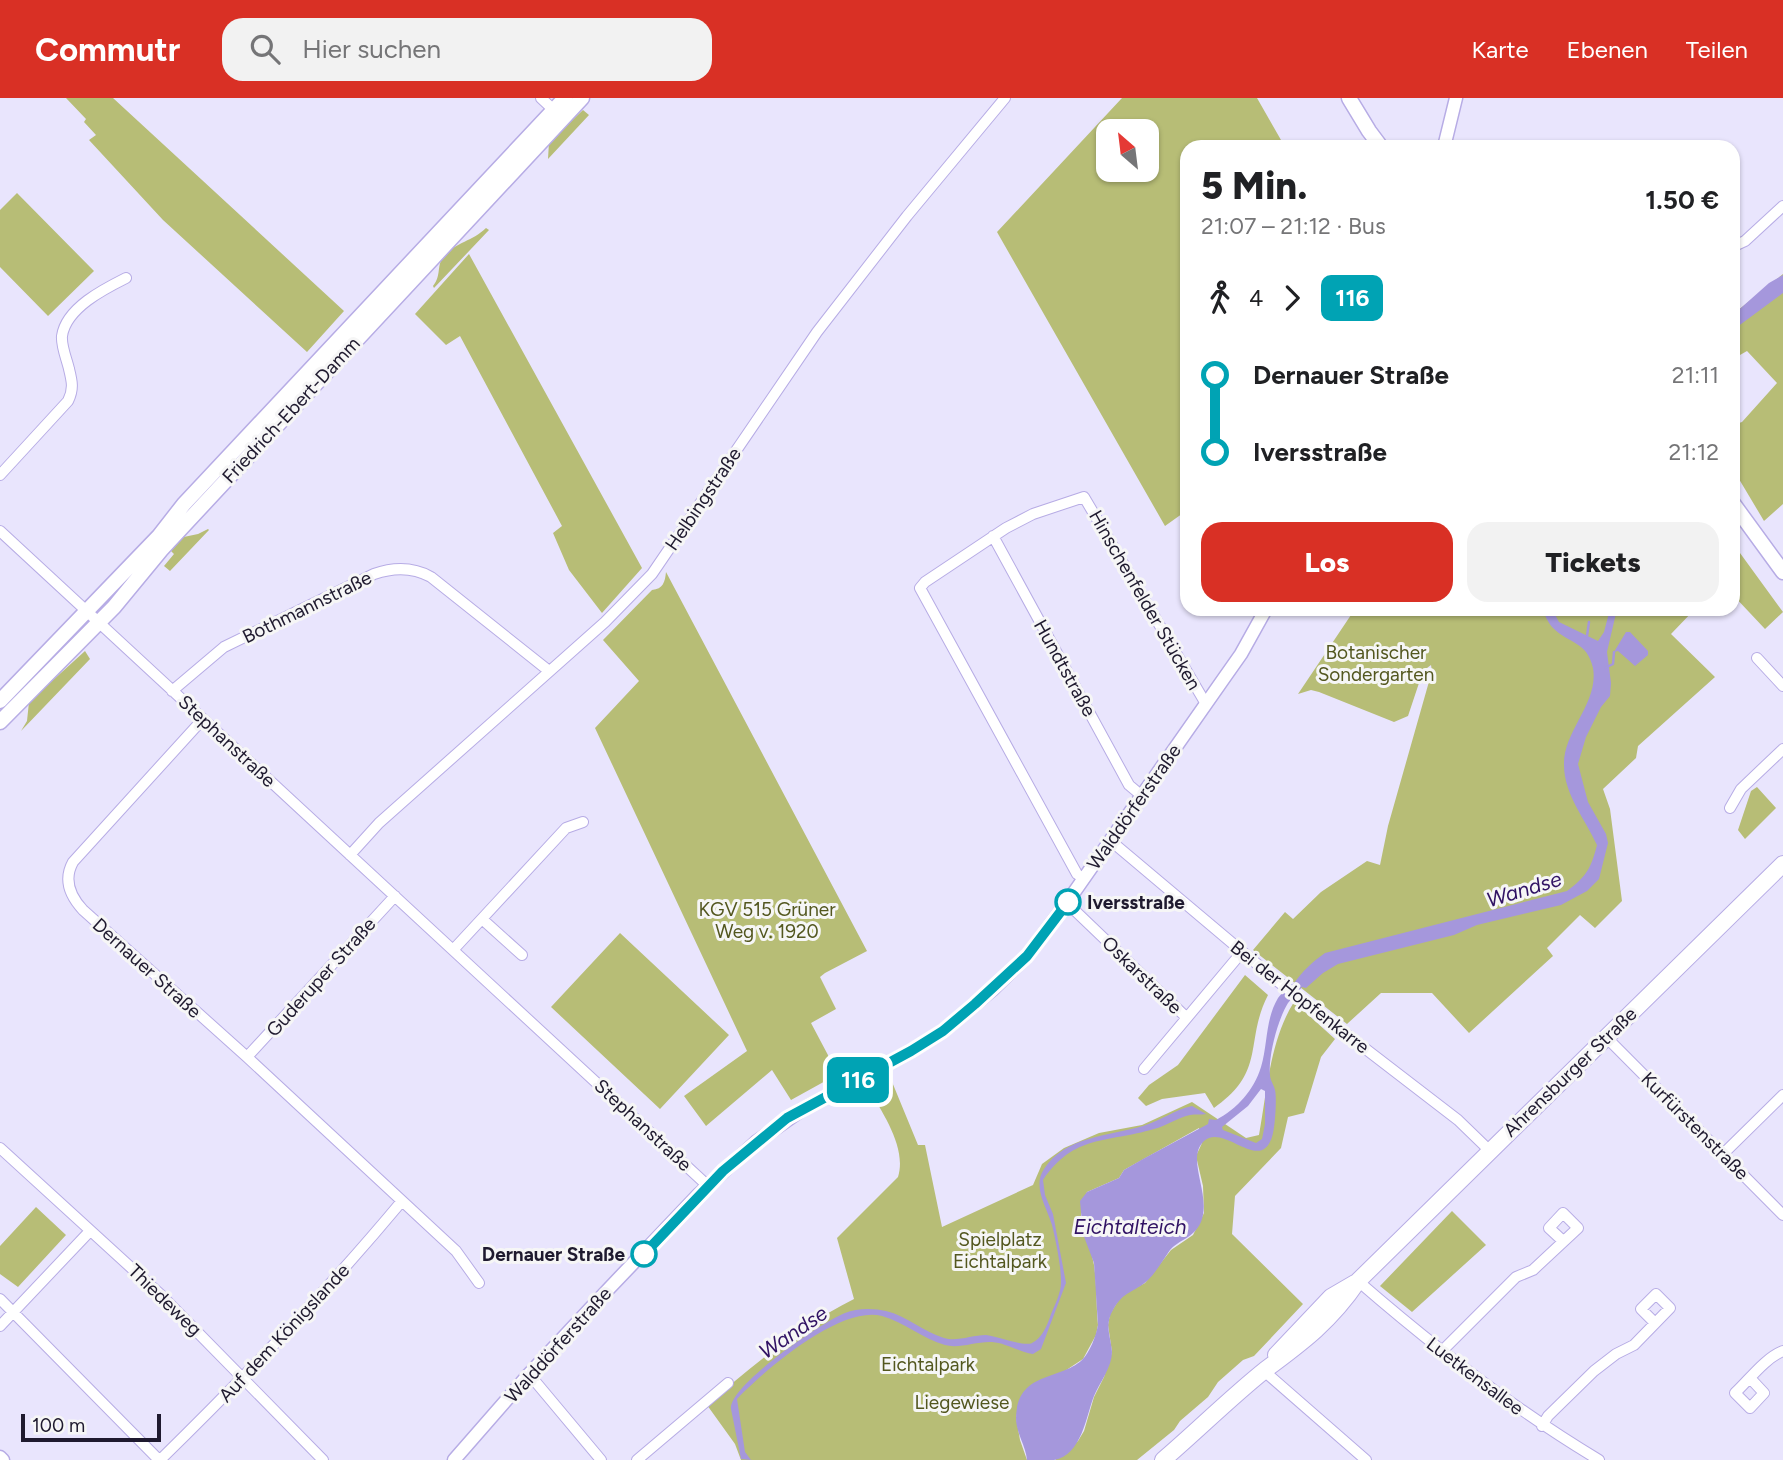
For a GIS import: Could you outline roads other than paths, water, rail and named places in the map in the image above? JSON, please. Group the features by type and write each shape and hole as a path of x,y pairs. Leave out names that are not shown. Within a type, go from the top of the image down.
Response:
{"main road":[{"name":"Friedrich-Ebert-Damm","path":"0,722 99,623 161,550 558,114 565,98"},
{"name":"Friedrich-Ebert-Damm","path":"0,701 85,610 159,537 184,504 558,114 582,98"},
{"path":"1349,98 1376,140"},
{"path":"1740,513 1783,572"},
{"name":"Ahrensburger Straße","path":"1163,1460 1265,1371 1281,1348 1331,1297 1358,1281 1783,864"}],"street":[{"path":"541,98 558,114"},
{"name":"Helbingstraße","path":"350,855 379,823 605,622 652,573 817,332 1003,98"},
{"path":"1446,140 1457,98"},
{"path":"1740,243 1783,206"},
{"path":"0,475 68,401 72,393 61,338 68,321 97,292 126,278"},
{"name":"Hinschenfelder Stücken","path":"993,536 1033,514 1084,497 1206,704"},
{"name":"Stephanstraße","path":"0,531 708,1186"},
{"path":"993,536 920,588 1077,874 1084,879"},
{"name":"Hundtstraße","path":"993,536 1129,785 1142,796"},
{"name":"Bothmannstraße","path":"172,691 224,648 388,569 409,569 432,577 550,671"},
{"name":"Walddörferstraße","path":"454,1460 529,1374 708,1186 756,1142 787,1118 943,1031 1027,956 1241,654 1262,616"},
{"path":"1757,658 1783,686"},
{"name":"Dernauer Straße","path":"203,719 78,856 70,867 69,886 72,896 83,910 247,1057 456,1251 479,1283"},
{"path":"1730,808 1741,789 1783,749"},
{"path":"453,950 566,828 583,822"},
{"name":"Bei der Hopfenkarre","path":"1111,841 1285,987 1458,1120 1490,1151"},
{"name":"Guderuper Straße","path":"247,1057 395,896"},
{"name":"Oskarstraße","path":"1067,903 1186,1017"},
{"path":"482,919 522,955"},
{"name":"Oskarstraße","path":"1144,1069 1242,952"},
{"name":"Kurfürstenstraße","path":"1606,1037 1783,1215"},
{"path":"1722,1155 1783,1095"},
{"name":"Thiedeweg","path":"0,1148 161,1295 323,1460"},
{"name":"Auf dem Königslande","path":"159,1460 244,1378 309,1309 402,1201"},
{"path":"0,1326 90,1231"},
{"path":"1441,1352 1516,1277 1533,1270 1563,1241"},
{"name":"Luetkensallee","path":"1358,1281 1441,1352 1542,1426 1599,1460"},
{"path":"0,1298 159,1460"},
{"path":"1542,1426 1548,1416 1594,1371 1616,1354 1634,1345 1655,1323"},
{"path":"1750,1378 1776,1353 1783,1351"},
{"path":"1265,1371 1366,1460"},
{"path":"529,1374 601,1460"},
{"path":"637,1460 728,1383"}],"water":[{"path":"1783,275 1783,293 1740,325 1740,309 1769,283"},
{"name":"Eichtalteich","path":"1546,616 1556,616 1559,622 1598,641 1604,632 1608,616 1615,616 1607,652 1610,696 1601,707 1586,737 1578,764 1588,802 1606,834 1608,843 1599,879 1587,891 1561,905 1477,925 1454,935 1338,964 1306,988 1302,987 1284,1010 1272,1048 1270,1075 1276,1094 1272,1137 1266,1147 1259,1151 1221,1138 1212,1137 1204,1141 1197,1157 1204,1211 1201,1222 1191,1235 1170,1250 1148,1280 1125,1295 1110,1315 1110,1363 1094,1396 1077,1443 1063,1457 1054,1460 1027,1460 1016,1418 1023,1392 1041,1379 1073,1367 1082,1360 1090,1348 1098,1325 1094,1263 1083,1234 1080,1201 1087,1192 1119,1178 1124,1170 1208,1124 1209,1119 1216,1120 1238,1104 1258,1075 1271,1015 1278,998 1325,953 1567,891 1587,871 1597,845 1571,796 1564,765 1569,740 1591,693 1593,668 1582,648 1559,633","holes":["1261,1089 1265,1091 1262,1139 1256,1143 1223,1130 1222,1127 1248,1106"]},
{"path":"1626,632 1630,632 1648,651 1648,655 1635,666 1618,651 1614,652"},
{"path":"1192,1106 1206,1114 1190,1115 1154,1129 1079,1147 1055,1165 1043,1180 1045,1195 1053,1214 1066,1283 1041,1349 1033,1354 992,1342 950,1346 882,1316 865,1315 846,1320 804,1342 737,1399 745,1452 751,1460 741,1459 731,1409 734,1399 744,1386 778,1356 845,1313 865,1309 886,1311 949,1339 986,1335 1023,1344 1035,1341 1047,1324 1059,1295 1061,1282 1054,1232 1040,1190 1039,1183 1044,1169 1053,1158 1076,1144 1143,1126"}],"waterway":[{"path":"1587,636 1589,622"},
{"path":"1605,668 1613,664 1614,652"}],"place":[{"name":"Iversstraße","path":"1068,902"},
{"name":"Dernauer Straße","path":"644,1254"}],"park label":[{"name":"Botanischer Sondergarten","path":"1376,663"},
{"name":"KGV 515 Grüner Weg v. 1920","path":"767,920"},
{"name":"Spielplatz Eichtalpark","path":"1000,1250"},
{"name":"Eichtalpark","path":"928,1364"},
{"name":"Liegewiese","path":"962,1402"}],"water label":[{"name":"Wandse","path":"1524,889"},
{"name":"Wandse","path":"793,1332"}]}
